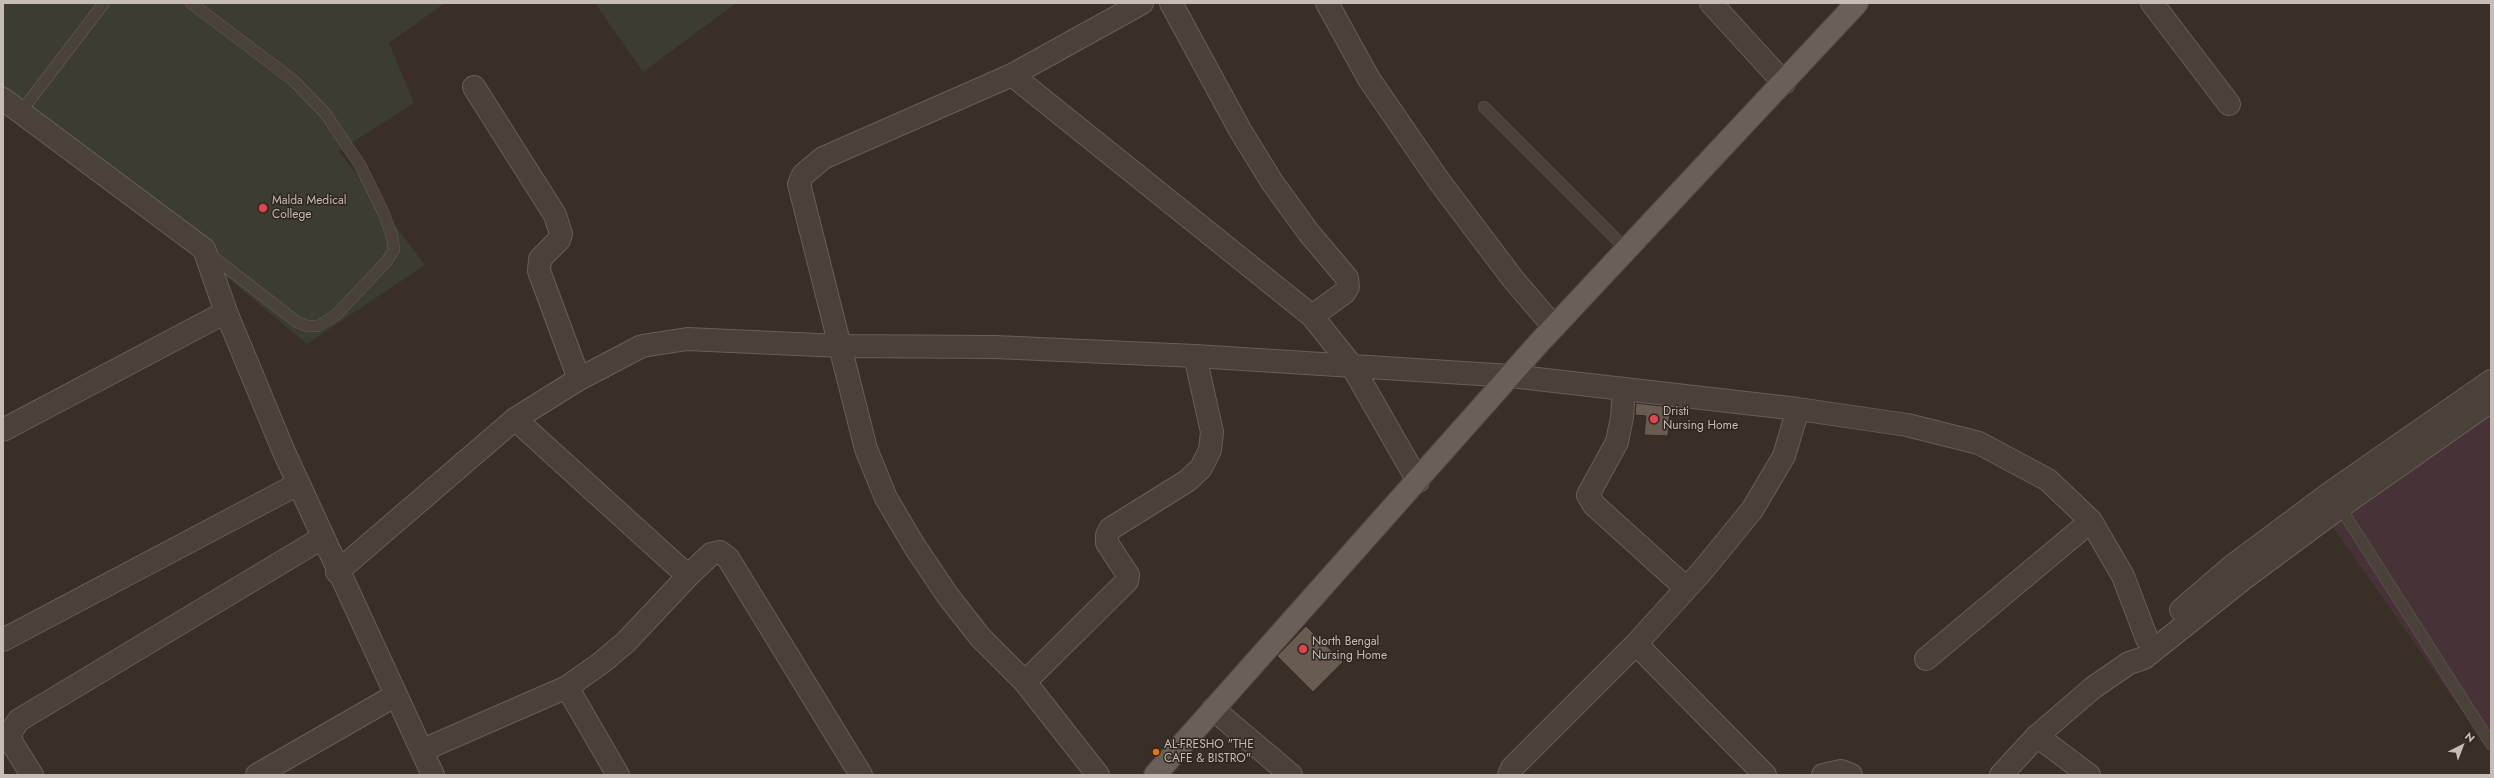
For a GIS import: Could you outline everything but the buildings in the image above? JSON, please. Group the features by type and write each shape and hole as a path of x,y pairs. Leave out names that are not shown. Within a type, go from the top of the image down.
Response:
{"main road":[{"path":"1155,775 1554,327 1784,83 1857,3"}],"street":[{"path":"1098,775 1024,682 980,637 948,596 915,547 886,498 866,449 799,184 803,175 823,158 1012,75 1142,3"},
{"path":"1170,3 1240,130 1272,182 1309,233 1347,278 1348,287 1344,293 1312,316"},
{"path":"1327,3 1369,79 1439,181 1513,279 1554,327"},
{"path":"1711,3 1784,83"},
{"path":"2152,3 2229,104"},
{"path":"1012,75 1312,316 1352,366 1418,481"},
{"path":"474,87 555,215 561,234 559,240 540,259 539,271 579,379"},
{"path":"3,99 204,249 226,312 298,484 337,572 434,775"},
{"path":"3,430 226,312"},
{"path":"337,572 515,419 579,379 642,346 662,341 687,339 841,346 995,347 1195,356 1511,376 1798,409 1907,425 1979,443 2048,480 2091,521 2123,576 2148,639"},
{"path":"1024,682 1127,581 1128,575 1107,543 1107,535 1110,529 1187,481 1201,468 1210,450 1212,432 1195,356"},
{"path":"2129,663 2136,650 2232,566 2330,493 2491,381"},
{"path":"1624,390 1622,417 1617,442 1588,495 1594,505 1686,588"},
{"path":"2001,775 2038,736 2094,687 2129,663 2144,658 2243,579 2340,507 2491,401"},
{"path":"1509,775 1512,768 1636,644 1752,510 1784,456 1798,409"},
{"path":"515,419 688,576"},
{"path":"3,640 298,484"},
{"path":"1926,659 2091,521"},
{"path":"32,775 12,743 10,733 19,720 322,538"},
{"path":"423,750 567,687 601,663 626,642 688,576 711,554 720,552 728,558 861,775"},
{"path":"1636,644 1766,775"},
{"path":"567,687 618,775"},
{"path":"257,775 396,695"},
{"path":"1214,709 1291,775"},
{"path":"2038,736 2089,775"},
{"path":"1823,775 1841,771 1851,775"}],"lane":[{"path":"20,113 104,3"},
{"path":"191,3 293,80 325,113 360,165 384,214 392,236 394,250 386,262 336,315 318,326 307,326 297,322 204,249"},
{"path":"1484,107 1626,249"},
{"path":"2340,507 2491,744"}],"shaded area":[{"name":"Malda Medical College","path":"3,3 445,3 389,43 414,103 339,151 425,265 307,344 3,91"},
{"path":"595,3 736,3 643,72"},
{"path":"2491,409 2491,752 2323,513"}],"place":[{"name":"Malda Medical College","path":"263,208"},
{"name":"Dristi Nursing Home","path":"1654,419"},
{"name":"North Bengal Nursing Home","path":"1303,649"},
{"name":"AL-FRESHO \"THE CAFE & BISTRO\"","path":"1156,752"}]}
